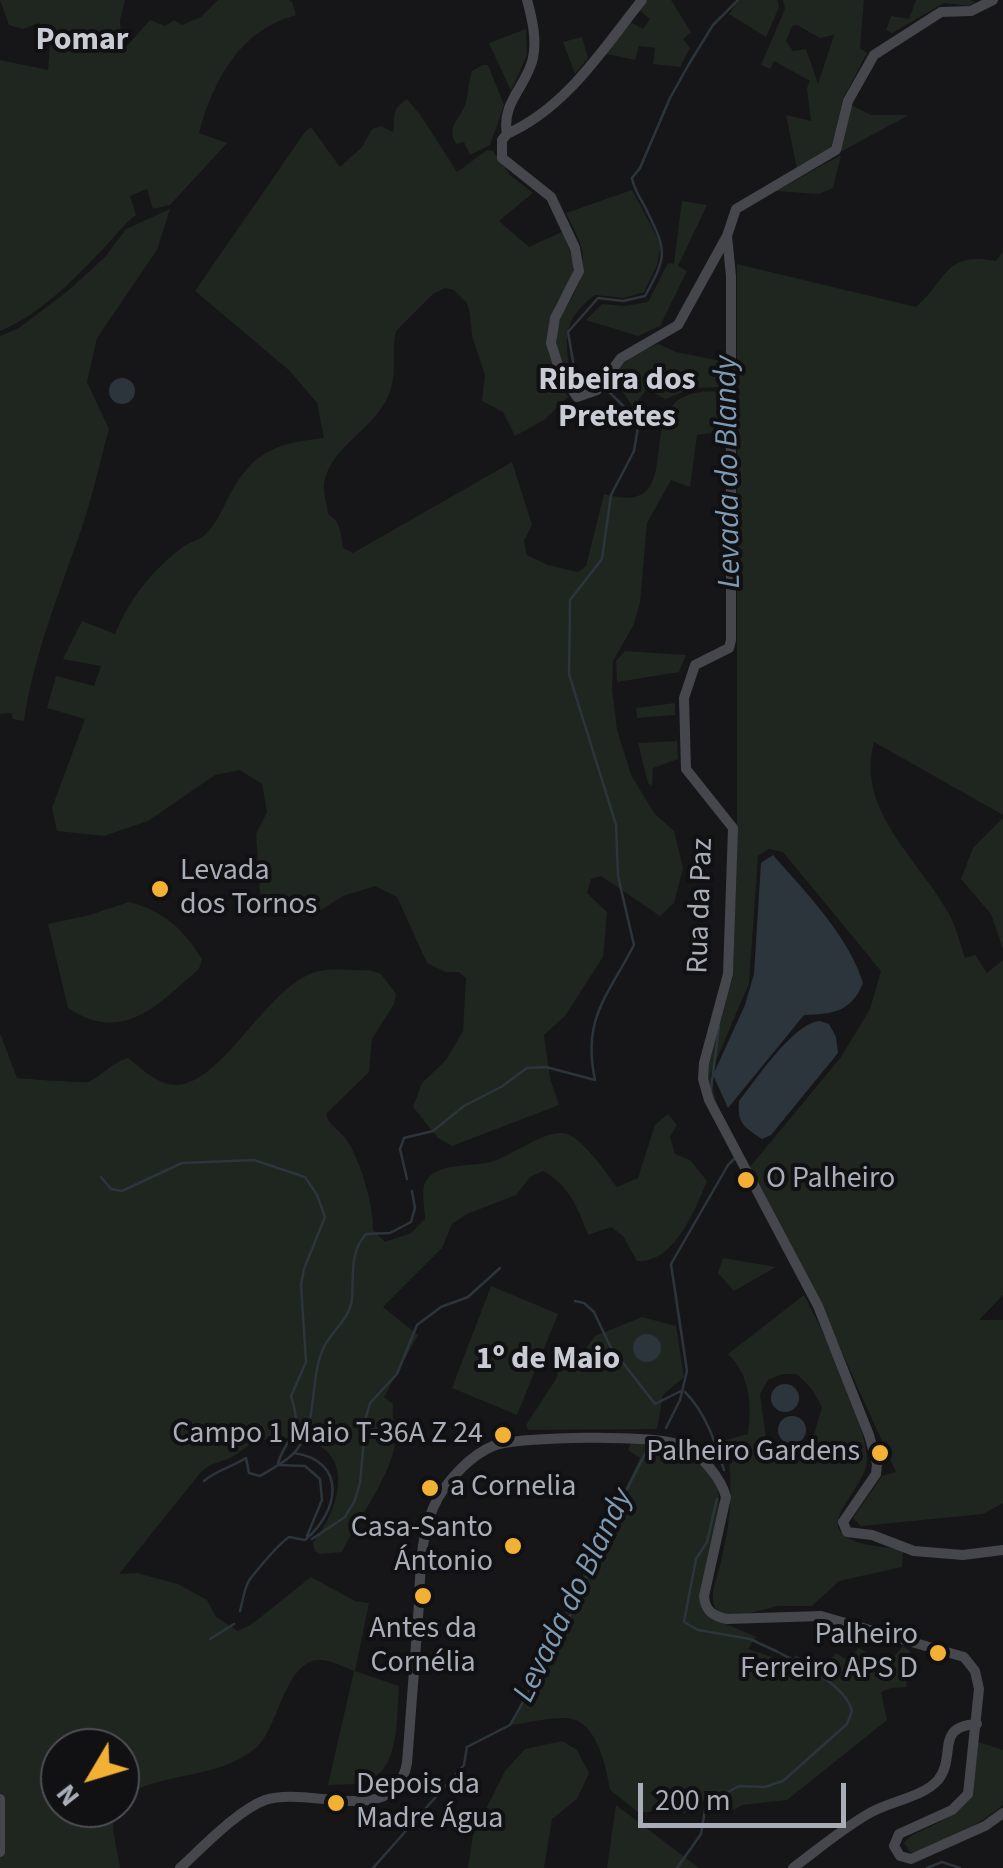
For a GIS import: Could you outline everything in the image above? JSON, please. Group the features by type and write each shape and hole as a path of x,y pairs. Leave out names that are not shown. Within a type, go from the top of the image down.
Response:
{"street":[{"path":"507,134 504,120 533,59 534,26 527,0"},
{"path":"642,0 561,101 502,140 502,158 551,197 575,248 579,270 555,318 551,343 559,368 577,397 597,390 620,358 678,325 727,236"},
{"name":"Rua da Paz","path":"993,0 972,11 941,12 874,55 848,101 832,154 736,209 727,236 732,276 732,640 729,648 695,665 684,698 686,769 733,828 728,974 703,1079 709,1100 818,1306 869,1435 876,1474 843,1522 848,1532 872,1534 914,1551 963,1554 1003,1550"},
{"path":"180,1868 265,1800 286,1796 371,1801 389,1796 402,1782 407,1763 425,1532 441,1494 480,1453 497,1444 523,1440 670,1442 696,1454 720,1482 726,1497 704,1596 711,1614 727,1619 821,1616 958,1654 977,1675 977,1724 968,1794 952,1810 899,1834 894,1846 900,1856 910,1859 985,1826 1003,1813"},
{"path":"793,1868 870,1813 933,1784 944,1768 953,1732 962,1725 977,1724"},
{"path":"0,1799 0,1852"}],"shaded area":[{"path":"0,0 125,0 120,20 122,47 150,20 165,26 174,20 182,25 201,17 218,0 289,0 296,15 259,32 221,76 199,133 227,143 170,205 153,209 147,189 130,196 136,215 53,298 0,331 0,60 48,70 50,46 39,23 23,29 9,25"},
{"path":"648,0 671,0 691,32 683,39 690,48 680,67 653,64 655,48 639,46 635,60 603,53 627,20 643,29 650,19 639,10"},
{"path":"739,0 778,0 779,7 766,37 729,14"},
{"path":"783,0 864,0 860,48 867,53 843,99 831,149 797,169 786,115 811,121 807,88 810,81 774,61 770,69 761,65 785,9","holes":["797,25 820,38 834,35 818,84 806,49 793,51 786,41 792,26"]},
{"path":"916,0 975,2 969,6 944,3 892,33 886,30 891,16 909,19"},
{"path":"526,29 527,55 511,91 489,43"},
{"path":"582,37 588,58 575,74 563,42"},
{"path":"488,65 504,105 490,145 470,155 464,142 456,144 453,128 465,105 472,71"},
{"path":"407,99 457,172 487,150 493,151 510,175 533,193 499,221 529,247 564,231 573,263 573,280 554,308 548,337 554,366 568,397 544,420 515,436 503,412 482,401 485,375 472,336 467,303 454,290 445,288 433,294 396,331 393,378 382,407 328,470 324,487 328,514 338,524 343,548 353,553 512,462 532,525 524,541 527,555 578,572 586,566 604,494 630,498 646,491 654,478 664,420 674,404 695,393 723,393 724,431 697,435 690,487 671,480 647,523 640,603 633,626 613,661 617,730 632,777 655,814 674,831 683,868 674,903 660,916 601,876 591,879 587,893 607,912 603,957 565,1016 544,1035 550,1078 559,1105 452,1146 438,1138 413,1107 422,1083 446,1060 463,1031 466,978 459,972 446,972 427,963 397,897 375,886 343,896 310,917 278,912 260,893 256,834 267,812 262,784 240,770 215,775 148,821 104,836 57,831 52,808 85,719 47,708 56,676 94,686 101,666 63,659 82,621 115,634 150,577 180,549 211,529 252,464 283,445 324,438 317,403 290,371 195,291 305,132 311,127 340,167 362,147 372,129 381,126 393,132 396,110"},
{"path":"851,105 871,115 909,115 840,152"},
{"path":"841,155 833,188 819,194 776,191"},
{"path":"632,190 661,244 657,265 644,292 624,298 595,295 577,312 568,331 570,379 560,357 558,326 577,289 583,252 566,213"},
{"path":"682,201 707,205 678,266 687,271 660,326 638,336 586,320 602,304 648,302 668,263 674,264"},
{"path":"170,209 157,250 97,338 87,382 109,429 86,515 41,647 24,721 13,719 11,713 0,714 0,336 19,328 69,290 105,257 126,229"},
{"path":"1003,251 1003,815 874,742 871,767 873,790 881,812 949,914 965,958 975,955 987,973 1003,960 1003,1295 979,1320 1003,1320 1003,1503 983,1514 861,1526 853,1518 882,1476 896,1472 820,1304 750,1167 841,1057 870,1009 881,971 783,852 769,849 758,856 749,983 710,1075 717,1105 705,1063 733,977 737,835 737,264 916,307 956,264 979,259 996,261"},
{"path":"658,344 676,352 721,361 721,387 694,388 665,399 647,389 633,407 615,380 618,372 631,357"},
{"path":"122,378 131,382 135,391 131,400 122,404 113,400 109,391 113,382"},
{"path":"625,651 686,655 679,672 617,682 616,661"},
{"path":"675,703 675,715 637,718 636,708"},
{"path":"677,741 678,759 653,768 652,786 638,743"},
{"path":"1003,818 1003,949 991,914 961,879 973,848"},
{"path":"773,855 837,931 863,983 853,1001 839,1010 804,1015 728,1108 713,1075 745,1005 754,974 761,863"},
{"path":"129,902 152,910 180,930 202,959 199,969 139,1016 106,1022 88,1018 68,1008 48,924"},
{"path":"335,969 381,974 396,994 372,1039 369,1072 326,1114 356,1157 369,1196 373,1230 385,1242 411,1233 425,1219 423,1189 431,1175 447,1168 491,1162 555,1133 577,1140 617,1187 638,1178 655,1125 668,1114 677,1125 670,1137 675,1154 690,1160 707,1181 681,1233 662,1254 650,1260 637,1261 623,1236 611,1227 588,1235 566,1190 543,1171 530,1177 516,1195 452,1224 442,1248 383,1307 418,1335 384,1397 393,1404 395,1436 390,1463 342,1552 320,1554 313,1543 327,1521 338,1481 336,1464 327,1451 312,1442 290,1438 262,1440 201,1472 119,1574 137,1573 178,1584 207,1600 216,1617 238,1631 311,1577 355,1601 369,1603 355,1671 399,1686 394,1744 383,1769 374,1778 328,1785 354,1671 318,1660 298,1672 264,1738 242,1758 140,1788 140,1728 40,1728 40,1828 113,1828 120,1868 0,1868 0,1033 17,1078 88,1082 128,1058 155,1079 174,1085 192,1081 209,1070 297,982 315,972"},
{"path":"820,1021 829,1024 838,1053 771,1135 762,1139 743,1124 739,1101 787,1041"},
{"path":"723,1258 776,1267 734,1291 718,1273"},
{"path":"491,1286 558,1314 517,1415 452,1388"},
{"path":"804,1295 842,1377 865,1445 865,1469 840,1514 839,1529 859,1542 903,1550 902,1567 839,1581 812,1606 778,1606 730,1618 717,1611 713,1595 730,1503 726,1440 748,1434 749,1423 745,1381 728,1354","holes":["782,1374 797,1374 822,1407 813,1438 796,1449 766,1439 760,1394 768,1380"]},
{"path":"642,1317 676,1326 684,1377 663,1395 657,1429 528,1430 526,1425 556,1379 563,1353 578,1359 595,1336"},
{"path":"647,1334 657,1338 661,1348 657,1358 647,1362 637,1358 633,1348 637,1338"},
{"path":"785,1384 795,1388 799,1398 795,1408 785,1412 775,1408 771,1398 775,1388"},
{"path":"792,1416 802,1420 806,1430 802,1440 792,1444 782,1440 778,1430 782,1420"},
{"path":"631,1443 678,1452 717,1480 720,1509 702,1606 719,1621 756,1637 748,1649 772,1657 767,1669 780,1675 796,1655 820,1672 836,1653 847,1660 859,1648 886,1666 903,1646 910,1651 906,1687 881,1692 887,1720 787,1800 742,1805 732,1811 721,1794 706,1797 693,1813 638,1812 610,1790 598,1746 586,1727 567,1718 510,1725 640,1458 628,1450"},
{"path":"562,1741 577,1750 589,1773 577,1799 552,1819 544,1868 468,1868 473,1835 505,1771 525,1749"},
{"path":"978,1742 1003,1750 1003,1804 958,1835 931,1848 910,1852 906,1840 944,1819 963,1803 973,1783"},
{"path":"616,1805 699,1868 607,1868"}],"waterway":[{"path":"596,383 575,373 568,332 598,298 623,301 645,296 653,282 661,260 661,243 632,178 689,64 713,25 738,0"},
{"path":"407,1179 400,1149 404,1138 433,1131 464,1106 527,1068 546,1067 595,1080 595,1024 606,994 634,945 618,876 616,825 569,674 570,600 602,559 611,495 634,451 639,421 606,389"},
{"name":"Levada do Blandy","path":"711,1089 719,1027"},
{"name":"Levada do Blandy","path":"666,1428 680,1400 687,1371 671,1264 735,1158"},
{"name":"Levada dos Tornos","path":"101,1177 111,1189 122,1191 182,1163 254,1160 305,1177 317,1195 325,1217 301,1285 306,1362 291,1396 296,1427 278,1463"},
{"path":"204,1481 246,1458 249,1473 260,1476 288,1458 301,1444 307,1431 320,1358 351,1306 357,1249 366,1234 390,1233 411,1222 415,1208 412,1191"},
{"name":"Levada dos Tornos","path":"312,1539 345,1517 355,1500 370,1403 397,1374 417,1325 441,1307 468,1297 500,1268"},
{"name":"Levada dos Tornos","path":"575,1301 594,1312 610,1346 655,1404 681,1391"},
{"name":"Levada dos Tornos","path":"685,1392 704,1419 724,1470"},
{"name":"Levada do Blandy","path":"373,1868 464,1765 467,1747 510,1725 564,1630 601,1540 649,1446"},
{"name":"Levada dos Tornos","path":"240,1611 246,1586 258,1569 289,1537 305,1540 317,1529 331,1502 330,1477 323,1466 294,1453"},
{"name":"Levada dos Tornos","path":"279,1465 305,1466 320,1479 322,1500 307,1536"},
{"name":"Levada dos Tornos","path":"717,1499 707,1542 696,1559 684,1622 698,1630 750,1639 778,1652"},
{"path":"210,1639 234,1624"},
{"name":"Levada dos Tornos","path":"677,1868 701,1834 710,1802 739,1786 765,1787 783,1781 847,1724 852,1711 841,1692 780,1653"},
{"path":"927,1868 942,1862 960,1868"}],"place":[{"name":"Levada dos Tornos","path":"160,889"},
{"name":"O Palheiro","path":"746,1180"},
{"name":"Campo 1 Maio T-36A Z 24","path":"503,1435"},
{"name":"Palheiro Gardens","path":"880,1453"},
{"name":"a Cornelia","path":"430,1488"},
{"name":"Casa-Santo Ántonio","path":"513,1546"},
{"name":"Antes da Cornélia","path":"423,1596"},
{"name":"Palheiro Ferreiro APS D","path":"938,1653"},
{"name":"Depois da Madre Água","path":"336,1803"}],"district":[{"name":"Pomar","path":"82,42"},
{"name":"Ribeira dos Pretetes","path":"617,400"},
{"name":"1º de Maio","path":"548,1361"}]}
